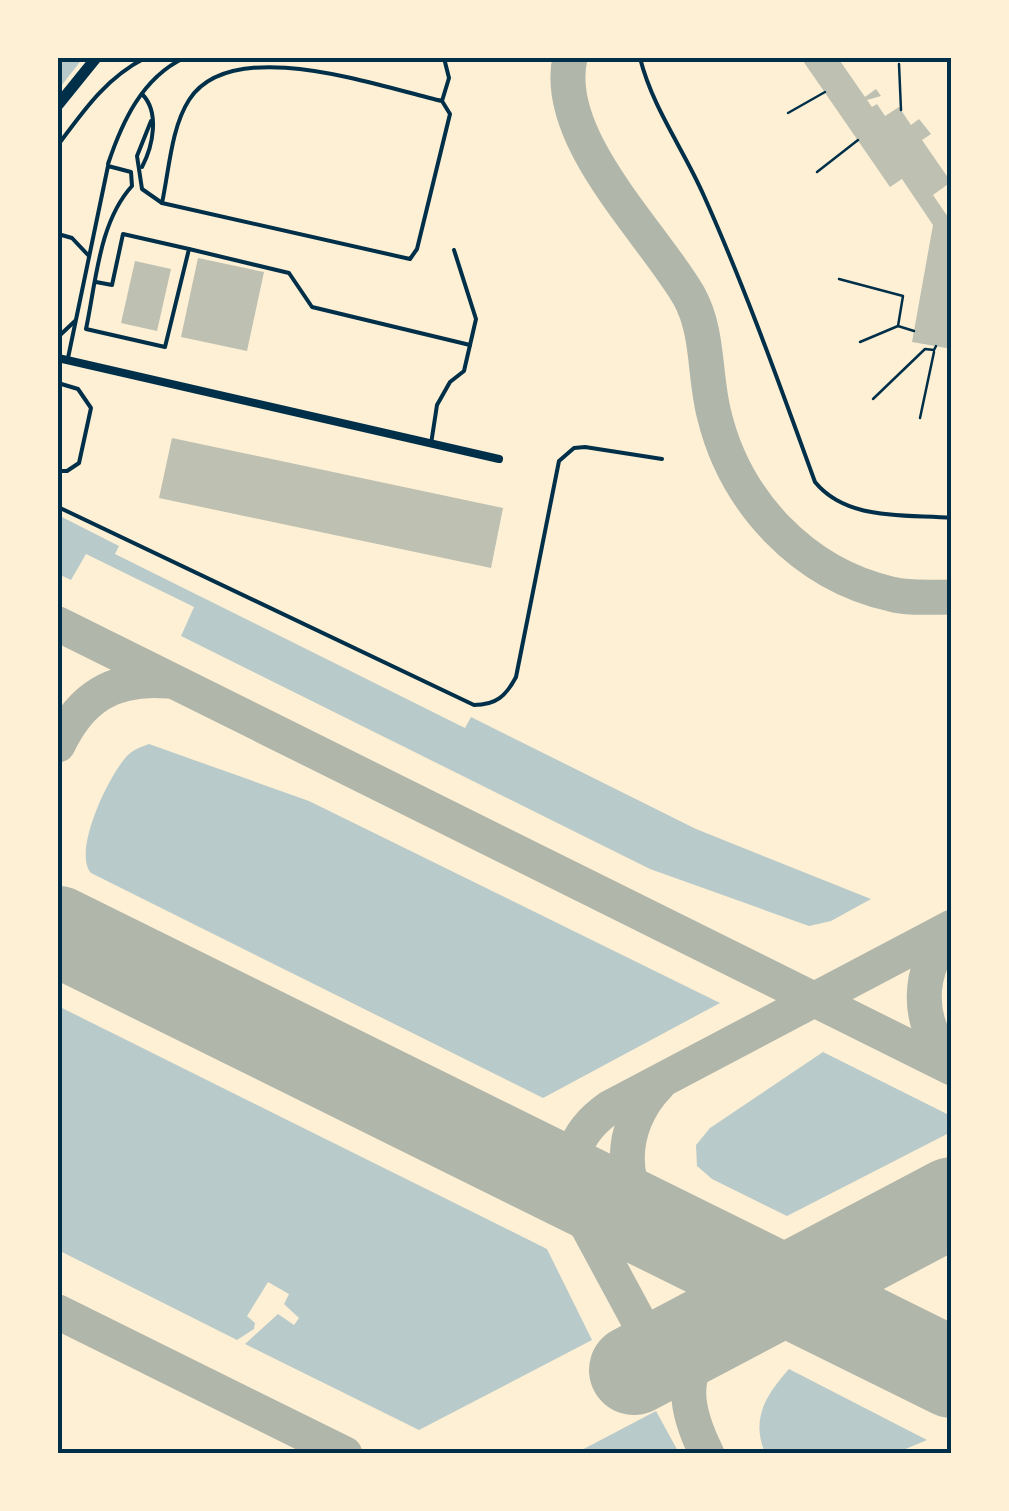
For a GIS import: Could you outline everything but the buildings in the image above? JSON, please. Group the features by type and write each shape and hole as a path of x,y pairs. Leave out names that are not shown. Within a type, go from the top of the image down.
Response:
{"main road":[{"path":"58,105 96,58"}],"street":[{"path":"62,359 498,459"}],"lane":[{"path":"58,145 97,93 120,70 145,58"},
{"path":"62,359 76,321 108,166 120,128 142,94 184,58"},
{"path":"442,101 449,78 444,58"},
{"path":"640,58 649,93 702,192 760,330 815,482 832,501 854,510 952,518"},
{"path":"150,120 153,132 142,167 142,190 147,197 162,203 410,259 417,249 450,114 442,101 293,67 253,66 210,78 191,97 180,116 162,203"},
{"path":"142,94 154,111 137,156 142,167"},
{"path":"108,166 131,172 132,186 113,206 86,329 165,347 189,249"},
{"path":"58,234 72,238 89,256"},
{"path":"96,282 112,285 123,234 289,273 312,307 470,345"},
{"path":"431,444 437,406 450,382 464,371 476,319 454,250"},
{"path":"58,337 76,321"},
{"path":"58,383 78,389 91,408 79,463 66,472 58,471"},
{"path":"58,506 474,705 487,705 509,691 516,677 559,461 574,448 585,447 662,459"}],"path":[{"path":"899,64 901,110"},
{"path":"788,113 825,92"},
{"path":"817,172 858,140"},
{"path":"839,279 902,296 898,326"},
{"path":"860,342 898,326 914,331"},
{"path":"873,399 925,349 934,350 936,346 920,418"}],"shaded area":[{"path":"58,58 83,58 58,90"},
{"path":"58,515 119,546 115,554 465,728 471,717 696,829 871,899 831,921 809,926 650,869 181,636 194,607 86,554 71,580 58,574"},
{"path":"149,744 309,801 720,1003 543,1098 91,873 86,848 103,795 128,755"},
{"path":"58,1006 547,1249 592,1340 419,1430 245,1344 278,1314 294,1325 299,1318 284,1304 289,1294 268,1282 247,1316 255,1323 254,1329 237,1340 58,1250"},
{"path":"823,1052 951,1116 951,1132 787,1216 712,1179 697,1166 696,1145 710,1128"},
{"path":"789,1369 927,1440 896,1453 765,1453 759,1429 763,1408"},
{"path":"656,1411 679,1453 576,1453"}],"taxiway":[{"path":"570,58 568,89 590,152 673,271 695,310 714,414 724,446 756,504 777,530 829,570 898,596 952,597"},
{"path":"58,624 952,1068"},
{"path":"58,745 77,714 101,694 130,683 167,681"},
{"path":"658,1357 577,1207 572,1164 587,1128 609,1108 952,927"},
{"path":"58,929 175,990"},
{"path":"952,931 931,963 924,997 931,1031 952,1063"},
{"path":"658,1085 635,1119 629,1138 629,1177 636,1196 664,1228 755,1273"},
{"path":"707,1454 694,1423 689,1394 694,1365 711,1336 836,1268"},
{"path":"58,1312 345,1454"}],"runway":[{"path":"58,931 952,1373"},
{"path":"634,1370 952,1202"}]}
